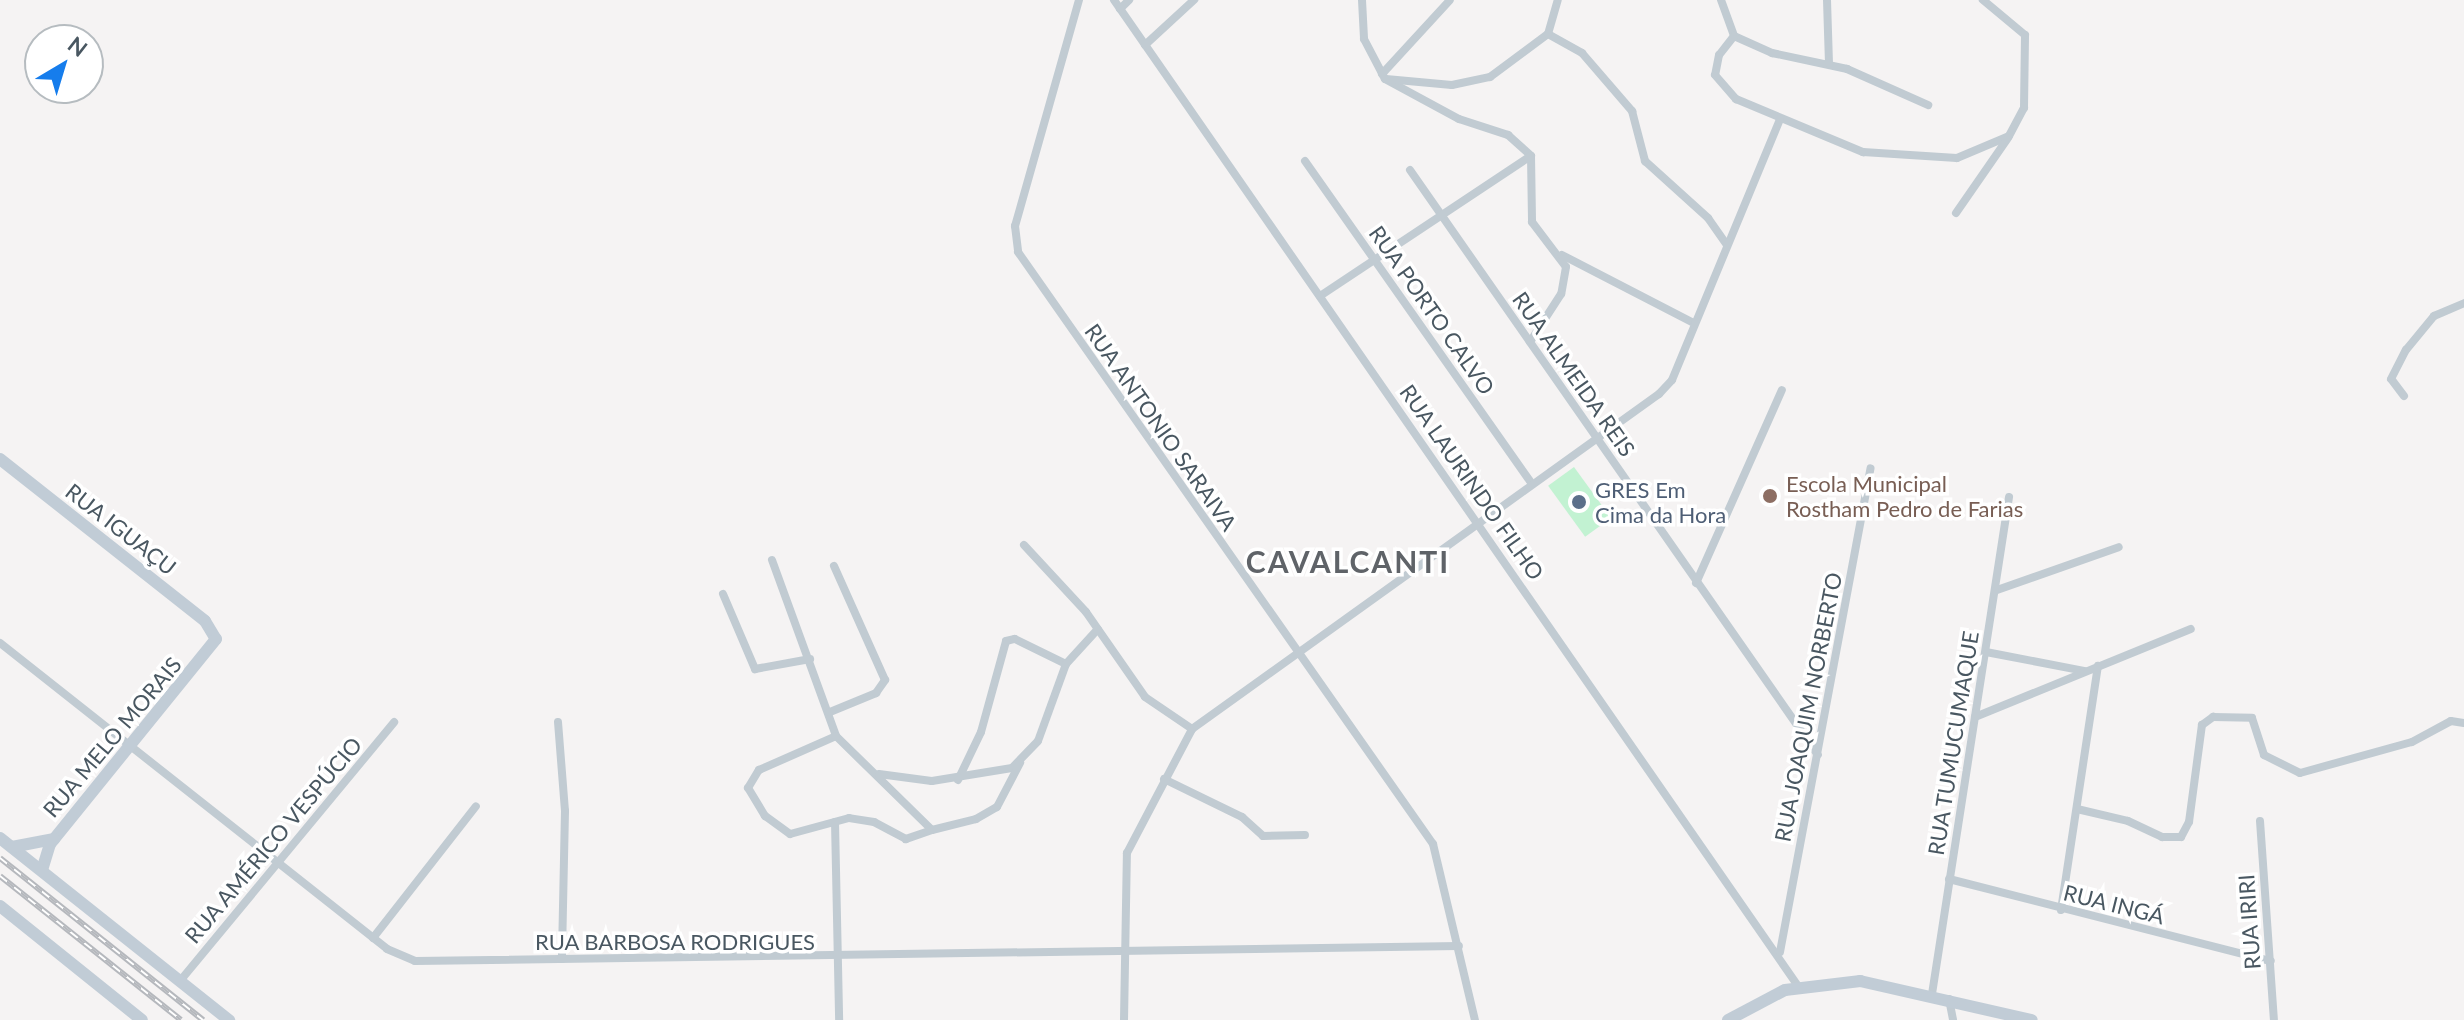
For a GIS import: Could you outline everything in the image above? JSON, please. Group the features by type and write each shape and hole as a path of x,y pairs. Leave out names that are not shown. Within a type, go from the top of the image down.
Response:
{"street":[{"name":"RUA ANTONIO SARAIVA","path":"1079,0 1014,241 1296,652 1433,844 1475,1020"},
{"name":"RUA LAURINDO FILHO","path":"1114,0 1780,952 1798,986"},
{"path":"1120,9 1129,0"},
{"path":"1145,45 1194,0"},
{"path":"1362,0 1364,39 1384,77 1459,119 1508,135 1531,156 1532,222 1561,255 1566,267 1561,294 1530,342"},
{"path":"1384,77 1450,0"},
{"path":"1384,77 1470,85 1548,34 1558,0"},
{"path":"1721,0 1734,36 1791,59 1829,63 1928,105"},
{"path":"1827,0 1829,63"},
{"path":"1956,213 2009,136 2024,108 2028,45 2019,27 1983,0"},
{"path":"1548,34 1582,53 1632,111 1645,161 1708,218 1727,245"},
{"path":"1734,36 1715,64 1719,84 1780,119 1887,157 1957,158 2009,136"},
{"path":"1124,1020 1127,853 1192,729 1672,380 1692,322 1780,119"},
{"path":"1320,296 1439,211 1531,156"},
{"name":"RUA PORTO CALVO","path":"1305,161 1530,481"},
{"name":"RUA ALMEIDA REIS","path":"1410,170 1818,755"},
{"path":"1561,255 1692,322"},
{"path":"2404,396 2391,379 2406,350 2434,316 2464,303"},
{"path":"1696,583 1782,390"},
{"name":"RUA IGUAÇU","path":"0,459 215,633"},
{"name":"RUA JOAQUIM NORBERTO","path":"1780,952 1871,468"},
{"name":"RUA TUMUCUMAQUE","path":"1932,994 2009,497"},
{"path":"1024,545 1098,629 1145,697 1192,729"},
{"path":"1997,590 2119,547"},
{"path":"772,560 830,712 836,736 879,774 932,830"},
{"path":"830,712 876,693 885,680 834,566"},
{"path":"723,594 755,669 810,659"},
{"path":"836,736 759,770 748,788 765,816 790,834 859,818 906,839 976,819 997,807 1020,763 1038,741 1051,692 1066,664 1098,629"},
{"path":"1975,717 2191,629"},
{"name":"RUA MELO MORAIS","path":"42,870 54,839 203,658 215,633"},
{"path":"958,780 981,732 1006,641 1015,639 1066,664"},
{"name":"RUA BARBOSA RODRIGUES","path":"0,643 373,938 415,961 838,959 1124,950 1459,946"},
{"path":"1986,652 2086,671"},
{"path":"2061,910 2098,666"},
{"path":"2077,809 2174,840 2189,822 2202,725 2213,717 2252,718 2264,755 2300,773 2412,742 2451,721 2464,723"},
{"name":"RUA AMÉRICO VESPÚCIO","path":"180,981 394,722"},
{"path":"558,722 565,811 562,959"},
{"path":"879,774 958,780 1020,763"},
{"path":"1164,779 1242,817 1263,836 1305,835"},
{"path":"373,938 476,806"},
{"name":"RUA IRIRI","path":"2260,821 2274,1020"},
{"path":"835,822 839,1020"},
{"path":"0,838 229,1020"},
{"path":"12,847 54,839"},
{"name":"RUA INGÁ","path":"1949,879 2061,910 2271,961"},
{"path":"0,906 142,1020"},
{"path":"1728,1020 1756,1001 1798,986 1860,981 1932,994 2032,1020"},
{"path":"1949,998 1953,1020"}],"green space":[{"name":"GRES Em Cima da Hora","path":"1574,467 1611,518 1585,537 1548,486"}],"railway":[{"path":"0,858 203,1020"},
{"path":"0,876 181,1020"}],"place":[{"name":"Escola Municipal Rostham Pedro de Farias","path":"1770,496"},
{"name":"GRES Em Cima da Hora","path":"1579,502"}],"district":[{"name":"CAVALCANTI","path":"1348,561"}]}
